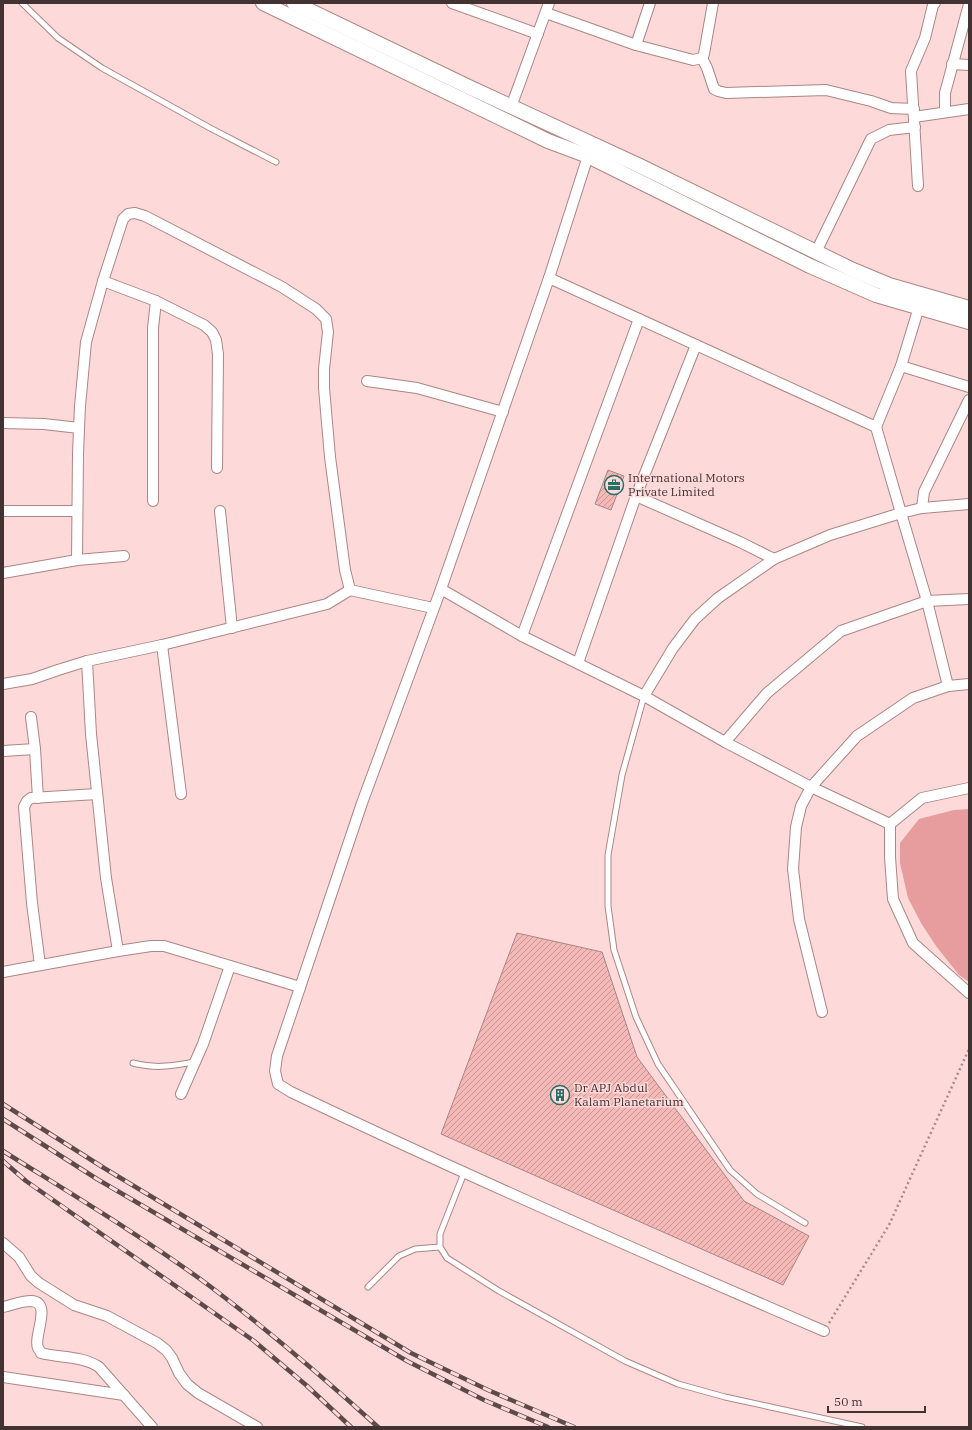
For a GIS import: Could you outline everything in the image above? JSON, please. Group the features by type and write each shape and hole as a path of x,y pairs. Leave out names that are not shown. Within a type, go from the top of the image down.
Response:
{"main road":[{"path":"263,3 548,141 588,156 810,266 876,295 969,322"},
{"path":"294,3 511,107 638,165 853,270 889,285 969,308"}],"street":[{"path":"452,3 538,34"},
{"path":"636,45 650,3"},
{"path":"713,3 702,58 708,68 714,88 718,91 726,93 826,90 871,101 914,117"},
{"path":"918,186 911,71 925,38 935,3"},
{"path":"945,112 945,93 969,4"},
{"path":"511,107 548,8 636,45 693,60 702,58"},
{"path":"952,64 969,65"},
{"path":"816,252 871,139 914,117 969,109"},
{"path":"588,156 549,278 503,412 441,588 362,803 277,1056 275,1071 278,1084 291,1092 464,1173 593,1231 824,1331"},
{"path":"77,560 79,428 86,342 103,281 123,219 128,214 135,213 145,216 282,287 316,309 326,319 328,332 324,369 324,388 329,450 345,570 350,590"},
{"path":"549,278 876,427"},
{"path":"103,281 156,301 204,325 212,332 216,340 218,354 216,468"},
{"path":"153,501 153,328 156,301"},
{"path":"919,307 901,366 876,427 927,601 948,686"},
{"path":"522,636 639,319"},
{"path":"578,663 636,496 696,345"},
{"path":"901,366 969,387"},
{"path":"367,381 417,388 503,412"},
{"path":"922,508 924,492 969,400"},
{"path":"3,423 44,424 79,428"},
{"path":"636,496 740,542 774,559"},
{"path":"644,696 673,648 695,619 718,598 774,559 830,535 901,513 922,508 969,504"},
{"path":"3,511 77,511"},
{"path":"220,511 232,628"},
{"path":"3,573 77,560 124,556"},
{"path":"441,588 522,636 644,696 725,742 811,787 890,824"},
{"path":"3,684 32,679 87,661 162,645 327,604 350,590 433,608"},
{"path":"725,742 767,693 841,631 927,601 969,599"},
{"path":"162,645 181,794"},
{"path":"87,661 90,734 106,878 118,951"},
{"path":"822,1012 799,918 793,869 796,827 801,806 811,787 857,736 913,698 948,686 969,684"},
{"path":"31,717 35,749 38,798"},
{"path":"3,750 35,749"},
{"path":"890,824 922,798 969,788"},
{"path":"40,965 32,904 24,807 27,801 31,798 97,794"},
{"path":"890,824 890,857 893,899 913,943 969,992"},
{"path":"3,972 118,951 151,946 164,946 300,987"},
{"path":"181,1094 208,1029 230,966"},
{"path":"3,1243 19,1257 31,1276 39,1283 74,1305 116,1320 157,1343 166,1350 172,1358 179,1373 187,1384 198,1393 257,1427"},
{"path":"3,1308 25,1302 33,1301 38,1303 42,1314 37,1343 38,1348 42,1352 95,1364 152,1427"},
{"path":"3,1377 124,1396"}],"lane":[{"path":"22,3 58,38 102,68 210,128 276,162"},
{"path":"644,696 622,775 608,855 608,906 614,950 636,1016 658,1064 730,1170 757,1194 805,1223"},
{"path":"132,1063 148,1067 158,1067 194,1062"},
{"path":"464,1173 440,1234 440,1247 447,1258 498,1291 626,1361 671,1381 725,1397 862,1427"},
{"path":"368,1286 399,1256 415,1250 440,1247"}],"path":[{"path":"824,1331 889,1225 969,1049"}],"shaded area":[{"path":"969,809 969,982 959,975 936,946 921,923 908,898 900,863 900,843 919,819 954,810"}],"building":[{"path":"608,470 624,476 611,510 595,504"},
{"name":"Dr APJ Abdul Kalam Planetarium","path":"517,933 602,952 637,1057 744,1201 809,1236 783,1285 441,1134"}],"railway":[{"path":"3,1104 104,1168 411,1353 488,1390 574,1427"},
{"path":"3,1119 97,1179 407,1361 484,1400 548,1427"},
{"path":"3,1151 135,1234 211,1287 296,1355 378,1427"},
{"path":"3,1161 26,1181 254,1341 306,1385 351,1427"}],"place":[{"name":"International Motors Private Limited","path":"614,485"},
{"name":"Dr APJ Abdul Kalam Planetarium","path":"560,1095"}]}
